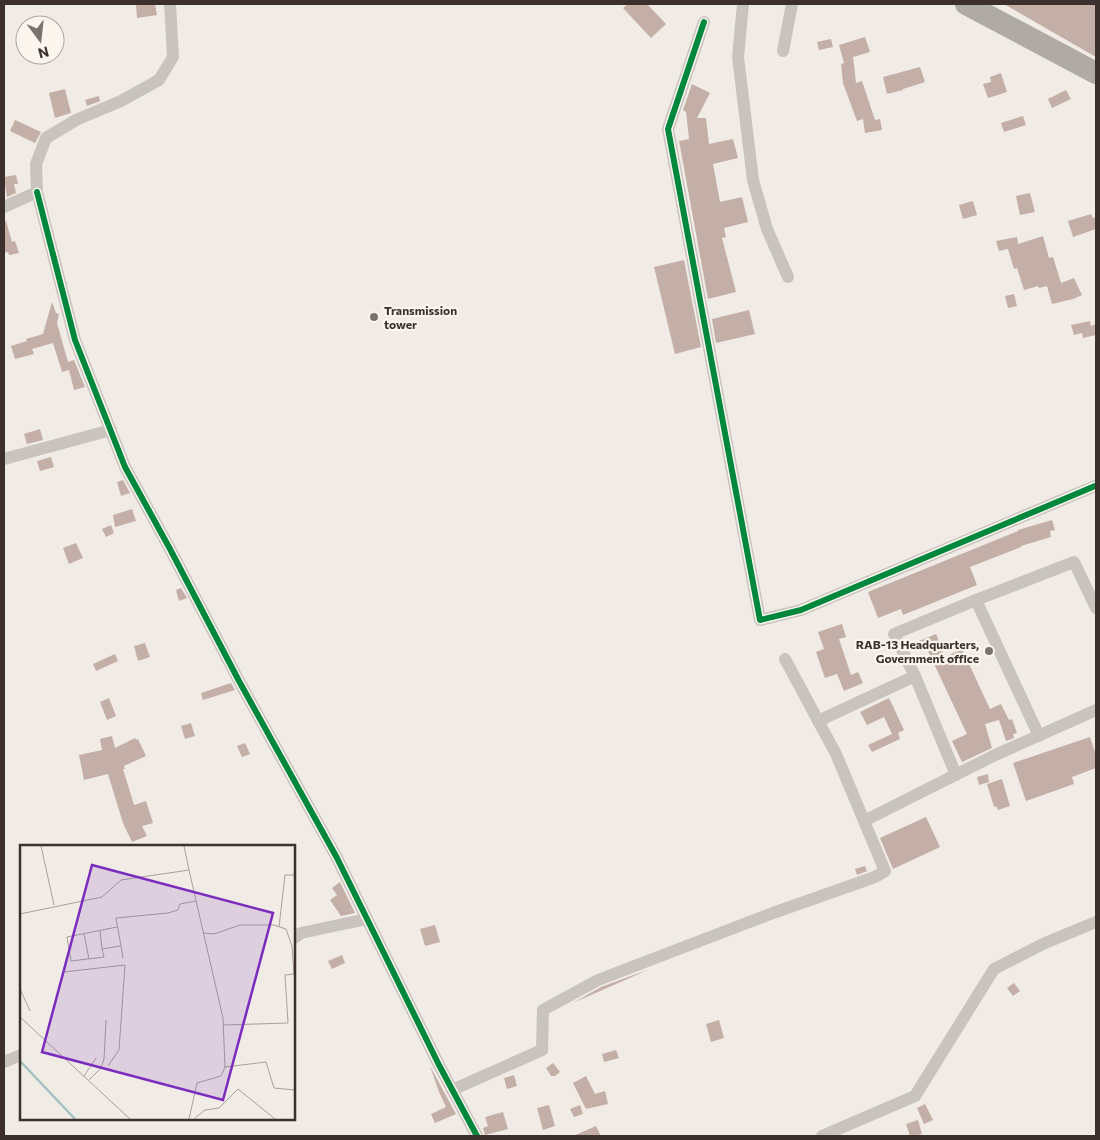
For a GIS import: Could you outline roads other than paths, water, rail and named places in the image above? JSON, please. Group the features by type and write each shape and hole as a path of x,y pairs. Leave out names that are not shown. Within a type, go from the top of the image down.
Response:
{"highway":[{"path":"966,4 1096,73"}],"street":[{"path":"170,4 173,57 159,80 121,101 76,120 46,138 36,164 37,192 75,340 125,467 337,858 452,1090 477,1136"},
{"path":"743,4 738,57 753,180 767,230 788,277"},
{"path":"782,51 792,4"},
{"path":"704,22 668,129 760,620 801,610 1094,486"},
{"path":"4,207 37,192"},
{"path":"4,459 111,430"},
{"path":"956,775 915,676 894,634 1074,562 1096,608"},
{"path":"976,600 1039,736"},
{"path":"452,1090 542,1050 543,1010 598,980 773,913 875,877 884,871 836,754 785,659"},
{"path":"818,721 915,676"},
{"path":"864,821 993,756 1096,710"},
{"path":"295,937 301,933 367,919"},
{"path":"822,1136 915,1096 994,969 1045,943 1096,922"},
{"path":"4,1062 20,1055"}],"place":[{"name":"Transmission tower","path":"374,317"},
{"name":"RAB-13 Headquarters, Government office","path":"989,651"}]}
